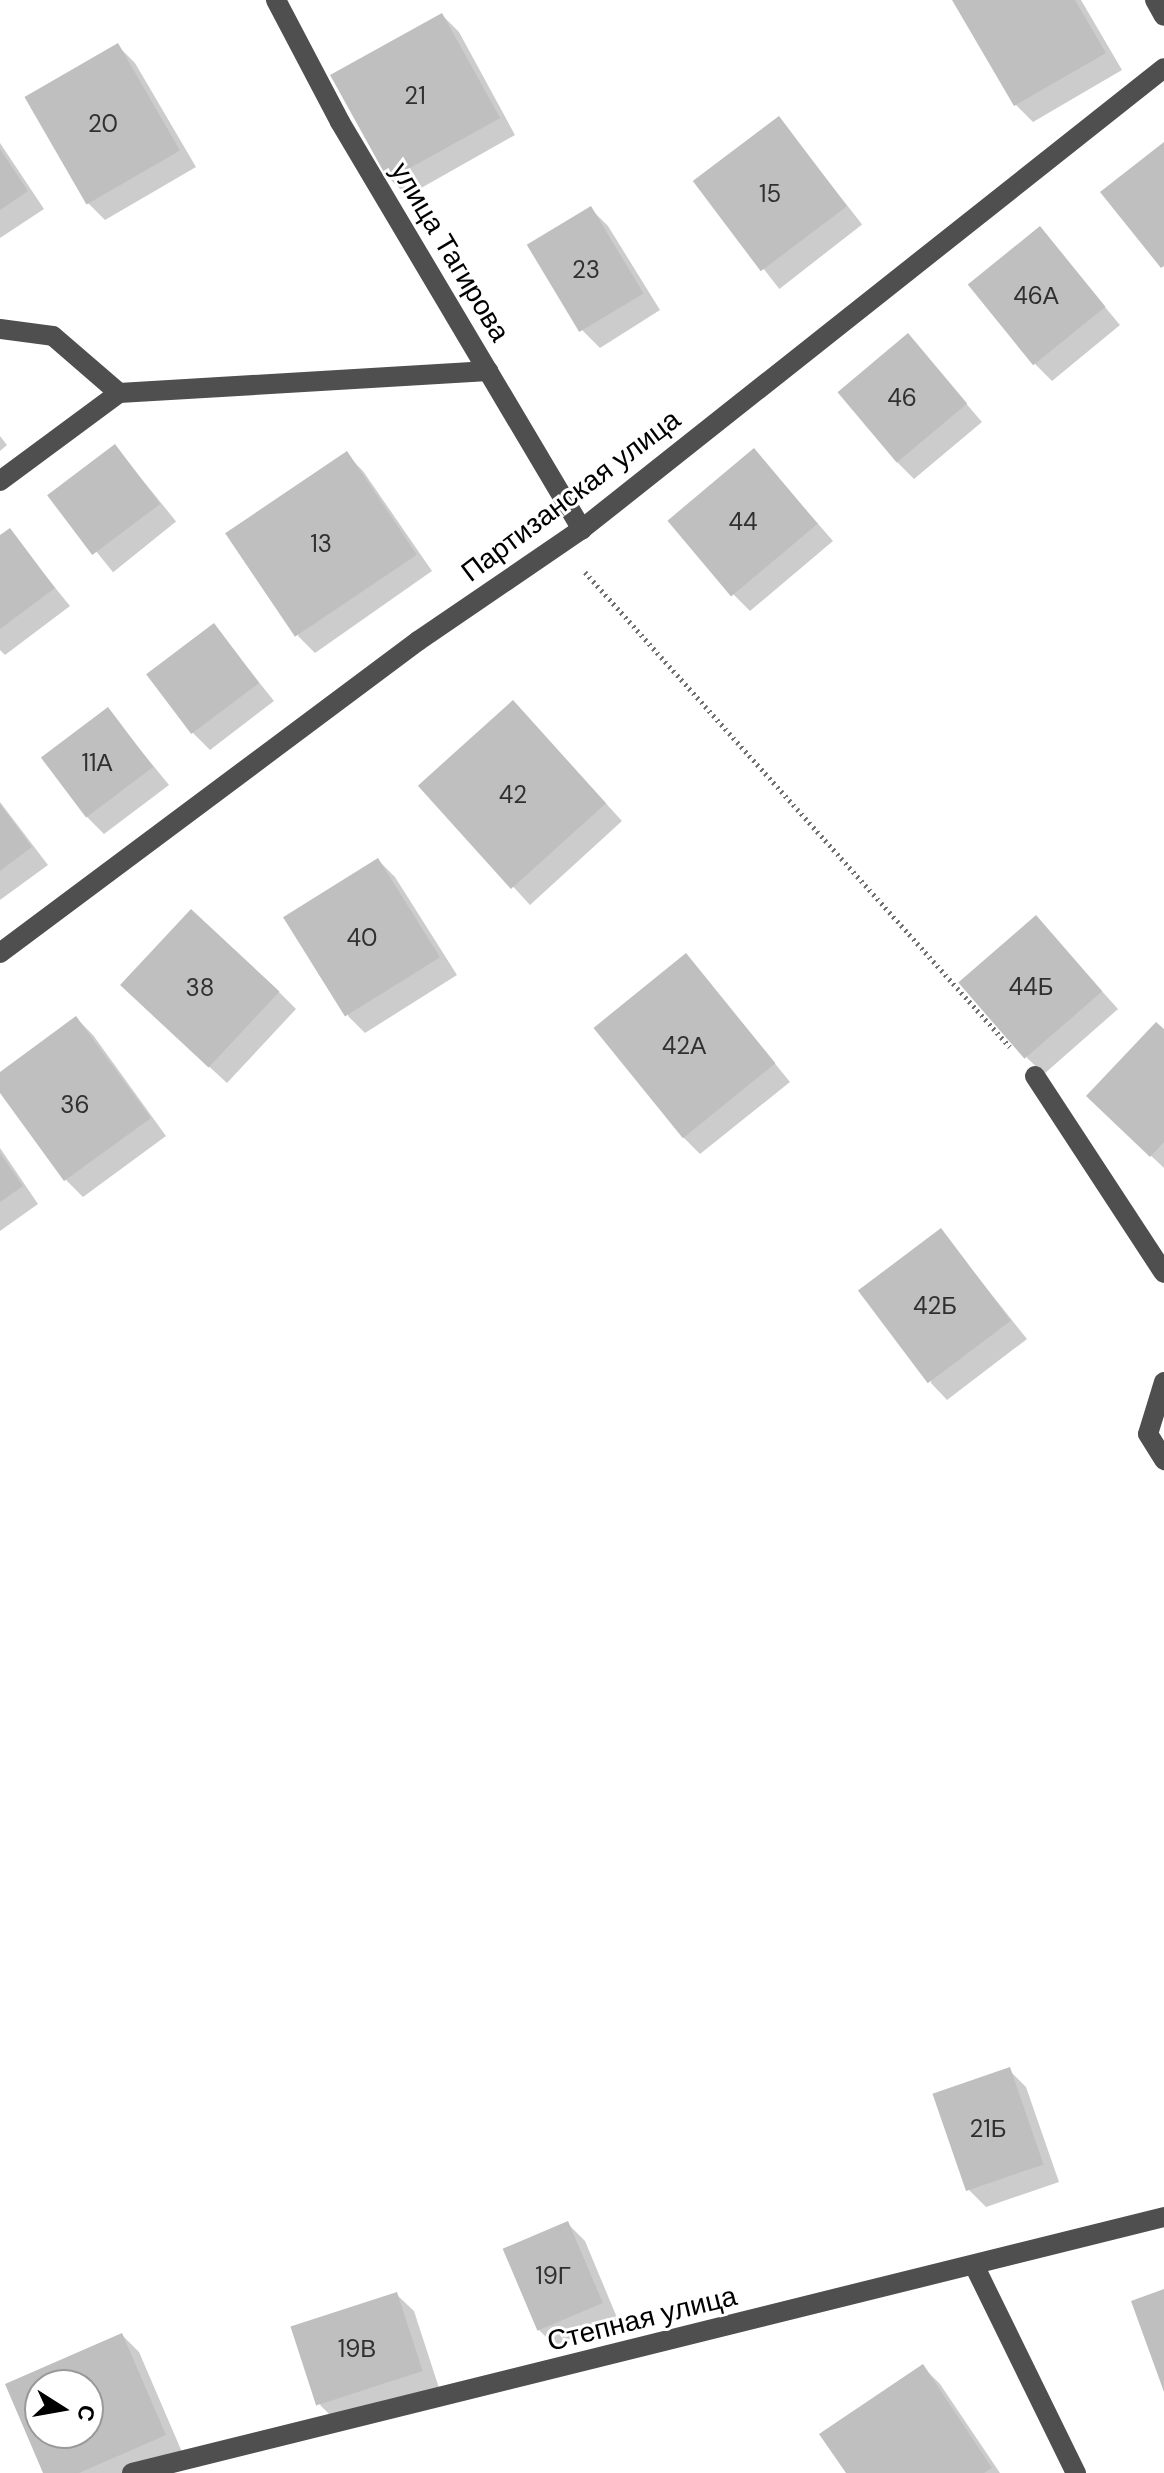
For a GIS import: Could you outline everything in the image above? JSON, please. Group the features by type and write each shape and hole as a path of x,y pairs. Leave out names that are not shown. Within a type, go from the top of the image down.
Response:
{"street":[{"name":"улица Тагирова","path":"276,0 340,122 582,529"},
{"path":"1155,0 1164,16"},
{"name":"Партизанская улица","path":"0,953 418,641 582,529 1164,68"},
{"path":"0,329 53,336 119,393"},
{"path":"0,481 119,393 488,371"},
{"path":"1035,1076 1164,1273"},
{"path":"1164,1382 1148,1434 1164,1460"},
{"name":"Степная улица","path":"132,2473 1164,2217"},
{"path":"974,2265 1076,2473"}],"path":[{"path":"560,545 1035,1076"}],"building":[{"path":"952,0 1075,0 1106,53 1014,106"},
{"path":"442,13 500,118 388,180 330,75"},
{"path":"118,43 180,150 86,204 24,97"},
{"path":"779,116 847,206 761,271 693,181"},
{"path":"1164,142 1164,266 1161,268 1100,192"},
{"path":"0,149 28,191 0,210"},
{"path":"591,206 644,293 579,332 527,245"},
{"path":"1040,226 1105,307 1033,365 968,285"},
{"path":"908,333 967,403 897,463 838,392"},
{"path":"115,444 160,504 92,555 47,495"},
{"path":"754,448 818,524 731,596 667,521"},
{"path":"347,451 417,555 295,637 225,533"},
{"path":"10,528 55,588 0,629 0,535"},
{"path":"214,623 259,683 191,734 146,674"},
{"path":"513,700 606,803 511,889 418,786"},
{"path":"108,707 153,767 86,817 41,758"},
{"path":"0,804 32,847 0,871"},
{"path":"378,858 440,957 345,1017 283,917"},
{"path":"191,909 279,992 209,1068 120,985"},
{"path":"1036,915 1102,991 1025,1059 958,983"},
{"path":"686,953 775,1063 683,1138 594,1028"},
{"path":"76,1016 151,1118 64,1181 0,1093 0,1072"},
{"path":"1156,1022 1164,1029 1164,1142 1150,1157 1086,1096"},
{"path":"0,1153 23,1186 0,1202"},
{"path":"941,1228 1011,1321 928,1383 858,1291"},
{"path":"1010,2067 1044,2164 966,2191 932,2094"},
{"path":"568,2221 603,2303 537,2331 503,2249"},
{"path":"1164,2289 1164,2392 1131,2301"},
{"path":"397,2292 423,2371 316,2406 290,2327"},
{"path":"122,2333 166,2435 79,2473 43,2473 33,2449 104,2449 104,2369 39,2369"},
{"path":"923,2364 992,2468 984,2473 846,2473 819,2434"},
{"path":"24,2376 24,2428 5,2384"}]}
